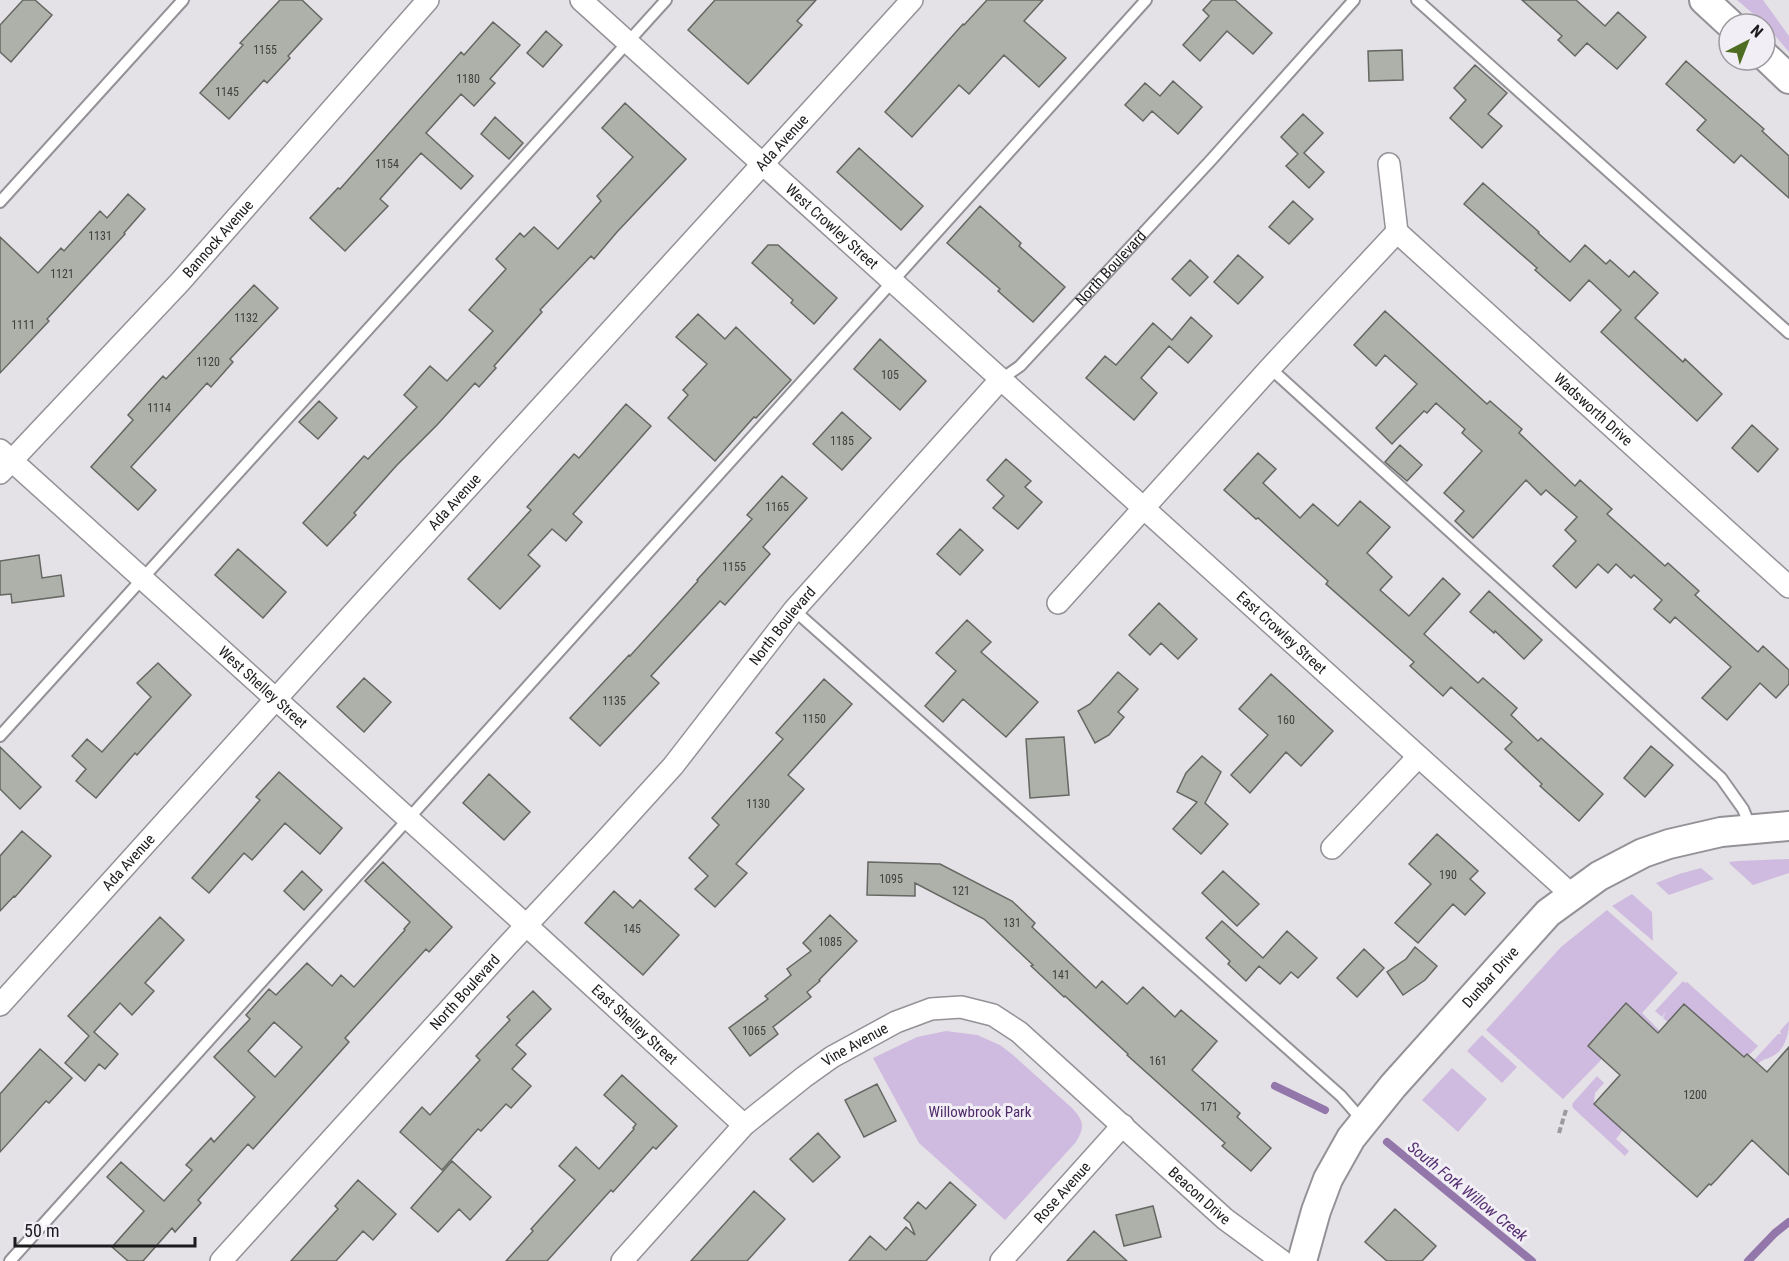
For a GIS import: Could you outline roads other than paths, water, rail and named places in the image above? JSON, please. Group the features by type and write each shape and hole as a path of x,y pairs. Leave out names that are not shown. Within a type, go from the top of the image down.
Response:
{"street":[{"name":"Bannock Avenue","path":"4,461 180,282 428,0"},
{"name":"West Crowley Street","path":"581,0 1000,380"},
{"name":"Ada Avenue","path":"0,1005 912,0"},
{"path":"1704,0 1717,12"},
{"path":"1777,68 1789,79"},
{"path":"1058,603 1270,368 1397,232 1389,164"},
{"name":"Wadsworth Drive","path":"1397,232 1789,587"},
{"name":"East Crowley Street","path":"1000,380 1572,895"},
{"name":"North Boulevard","path":"221,1261 673,766 794,610 1000,380"},
{"name":"West Shelley Street","path":"4,461 142,579 526,925"},
{"path":"1332,848 1418,757"},
{"name":"Dunbar Drive","path":"1302,1261 1328,1179 1340,1155 1363,1122 1548,913 1620,865 1660,847 1721,832 1789,826"},
{"name":"East Shelley Street","path":"526,925 744,1125"},
{"name":"Vine Avenue","path":"622,1261 744,1125 832,1057 896,1022 930,1009 961,1007 993,1015 1019,1032 1123,1125"},
{"name":"Rose Avenue","path":"1000,1261 1123,1125"},
{"name":"Beacon Drive","path":"1123,1125 1226,1219 1282,1261"}],"lane":[{"path":"0,202 183,0"},
{"path":"0,735 666,0"},
{"path":"10,1261 1146,0"},
{"name":"North Boulevard","path":"1000,380 1020,366 1212,159 1354,0"},
{"path":"1417,0 1789,333"},
{"path":"1270,368 1721,778 1743,809 1751,828"},
{"path":"794,610 1341,1096 1363,1122"}],"waterway":[{"name":"South Fork Willow Creek","path":"1275,1086 1325,1110"},
{"name":"South Fork Willow Creek","path":"1387,1142 1532,1261"},
{"name":"South Fork Willow Creek","path":"1748,1261 1789,1222"}],"park label":[{"name":"Willowbrook Park","path":"980,1112"}]}
